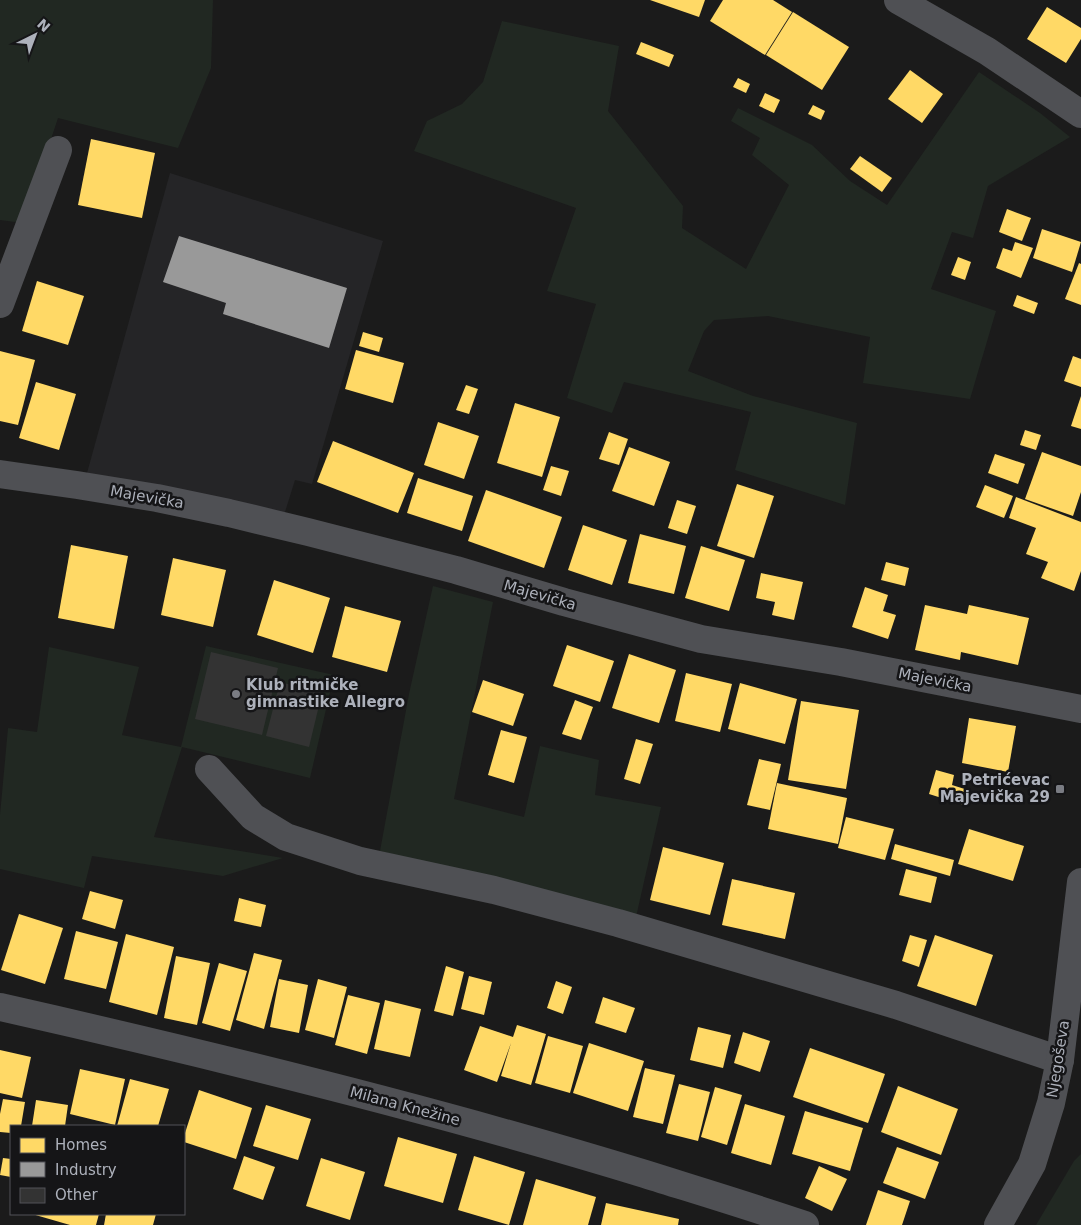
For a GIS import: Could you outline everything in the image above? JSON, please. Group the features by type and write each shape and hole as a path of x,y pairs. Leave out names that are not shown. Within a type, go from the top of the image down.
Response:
{"street":[{"path":"898,0 987,50 1081,114"},
{"path":"0,304 58,150"},
{"name":"Majevička","path":"0,474 157,498 246,517 446,568 702,639 850,664 1081,709"},
{"path":"209,769 253,817 286,838 360,861 494,890 609,920 896,1005 1060,1060"},
{"name":"Njegoševa","path":"998,1225 1032,1164 1048,1117 1060,1060 1081,882"},
{"name":"Milana Knežine","path":"0,1007 117,1033 352,1091 553,1146 766,1211 805,1225"}],"shaded area":[{"path":"0,0 213,0 211,68 178,148 58,118 23,223 0,220"},
{"path":"502,21 619,46 608,111 683,206 682,228 746,269 789,185 752,155 760,138 731,121 738,108 812,145 850,181 887,205 979,72 1040,113 1070,137 988,186 973,238 952,232 931,289 996,311 970,399 863,383 870,337 768,316 714,320 704,331 688,371 753,396 857,423 845,505 735,470 751,412 624,382 612,413 567,398 596,304 547,291 576,208 414,151 427,121 462,104 483,82"},
{"path":"170,173 383,241 312,484 295,480 285,512 273,513 87,473"},
{"path":"433,586 493,602 454,799 524,817 540,746 599,760 595,795 661,807 636,917 380,851 409,694"},
{"path":"206,646 334,675 310,778 182,747 154,837 283,858 223,876 92,856 84,888 0,869 0,815 8,728 37,732 49,647 139,667 122,735 181,747"},
{"path":"1081,1154 1081,1225 1036,1225 1074,1161"}],"building: Homes":[{"path":"650,0 705,0 699,17"},
{"path":"723,0 773,0 792,12 765,55 710,21"},
{"path":"1047,7 1081,28 1081,39 1066,63 1027,39"},
{"path":"793,12 849,47 822,90 766,55"},
{"path":"641,42 674,55 669,67 636,54"},
{"path":"910,70 943,94 922,123 888,99"},
{"path":"738,78 750,84 746,93 733,87"},
{"path":"765,93 780,100 774,113 759,106"},
{"path":"813,105 825,111 821,120 808,114"},
{"path":"91,139 155,153 142,218 78,205"},
{"path":"860,156 892,178 882,192 850,169"},
{"path":"1007,209 1031,218 1022,241 999,232"},
{"path":"1042,229 1081,242 1072,272 1033,258"},
{"path":"1015,242 1033,248 1021,278 996,268 1003,248 1012,251"},
{"path":"958,257 971,262 965,280 951,275"},
{"path":"1079,263 1081,264 1081,305 1065,299"},
{"path":"37,281 84,296 68,345 22,331"},
{"path":"1017,295 1038,303 1034,314 1013,306"},
{"path":"363,332 383,338 379,352 359,346"},
{"path":"356,350 404,363 393,403 345,389"},
{"path":"0,351 35,360 18,425 0,421"},
{"path":"1073,356 1081,359 1081,387 1064,381"},
{"path":"36,382 76,394 59,450 19,438"},
{"path":"466,385 478,389 469,414 456,410"},
{"path":"1081,396 1081,429 1071,426"},
{"path":"515,403 560,417 542,477 497,463"},
{"path":"438,422 479,436 464,479 424,465"},
{"path":"1025,430 1041,435 1036,450 1020,445"},
{"path":"609,432 628,439 619,465 599,459"},
{"path":"333,441 414,473 398,513 317,482"},
{"path":"629,447 670,462 654,506 612,491"},
{"path":"1042,452 1081,466 1081,492 1073,516 1025,499"},
{"path":"995,454 1025,464 1018,484 988,473"},
{"path":"551,466 569,471 561,496 543,490"},
{"path":"418,478 473,496 462,531 407,513"},
{"path":"737,484 774,496 754,558 717,546"},
{"path":"985,485 1013,496 1004,518 976,507"},
{"path":"486,490 562,517 544,568 468,541"},
{"path":"1016,497 1081,522 1081,571 1074,591 1041,578 1048,562 1026,554 1036,528 1009,518"},
{"path":"677,500 696,506 687,534 668,528"},
{"path":"583,525 627,540 612,585 568,570"},
{"path":"640,534 686,546 674,594 628,583"},
{"path":"71,545 128,556 114,629 58,618"},
{"path":"701,546 745,560 729,611 685,598"},
{"path":"173,558 226,570 213,627 161,615"},
{"path":"886,562 909,568 905,586 881,580"},
{"path":"761,573 803,582 794,620 772,615 775,602 756,598"},
{"path":"274,580 330,598 313,653 257,635"},
{"path":"865,587 888,595 883,611 896,615 888,639 852,627"},
{"path":"925,605 967,614 969,605 1029,618 1018,665 961,652 960,660 915,650"},
{"path":"345,606 401,621 387,672 332,657"},
{"path":"567,645 614,661 600,702 553,686"},
{"path":"629,654 676,670 659,723 612,708"},
{"path":"686,673 732,684 720,732 675,721"},
{"path":"483,680 524,694 513,726 472,712"},
{"path":"740,683 797,699 785,744 728,729"},
{"path":"575,700 593,707 581,740 562,734"},
{"path":"801,701 859,710 846,789 788,780"},
{"path":"969,718 1016,726 1008,772 962,763"},
{"path":"501,730 527,737 514,783 488,775"},
{"path":"636,739 653,744 640,784 624,779"},
{"path":"759,759 781,764 770,810 747,805"},
{"path":"936,770 954,775 952,785 971,791 967,806 929,794"},
{"path":"777,783 847,798 838,844 768,829"},
{"path":"846,817 894,829 885,860 838,848"},
{"path":"969,829 1024,846 1013,881 958,864"},
{"path":"895,844 954,860 950,876 891,859"},
{"path":"663,847 724,863 710,915 650,900"},
{"path":"906,869 937,877 931,903 899,895"},
{"path":"732,879 795,893 785,939 722,925"},
{"path":"90,891 123,900 115,929 82,919"},
{"path":"239,898 266,905 261,927 234,921"},
{"path":"19,914 63,928 45,984 1,970"},
{"path":"76,931 118,942 106,989 64,979"},
{"path":"126,934 174,947 157,1015 109,1002"},
{"path":"910,935 927,940 919,967 902,961"},
{"path":"935,935 993,955 976,1006 917,986"},
{"path":"254,953 282,960 264,1029 236,1020"},
{"path":"176,956 210,963 197,1025 164,1018"},
{"path":"219,963 247,971 230,1031 202,1023"},
{"path":"446,966 464,972 453,1016 434,1011"},
{"path":"469,976 492,982 484,1015 461,1009"},
{"path":"279,979 308,985 299,1033 270,1027"},
{"path":"318,979 347,987 334,1038 305,1030"},
{"path":"556,981 572,987 563,1014 547,1008"},
{"path":"348,995 380,1003 367,1054 335,1045"},
{"path":"603,997 635,1008 626,1033 595,1023"},
{"path":"385,1000 421,1009 410,1057 374,1049"},
{"path":"517,1025 546,1034 531,1085 501,1076 511,1043 497,1082 464,1070 480,1026 513,1037"},
{"path":"698,1027 731,1035 723,1068 690,1060"},
{"path":"743,1032 770,1041 760,1072 734,1063"},
{"path":"548,1036 583,1046 570,1093 535,1083"},
{"path":"589,1043 644,1061 628,1111 573,1093"},
{"path":"810,1048 885,1074 868,1123 793,1097"},
{"path":"0,1050 31,1057 22,1098 0,1093"},
{"path":"645,1068 675,1075 663,1124 633,1117"},
{"path":"80,1069 125,1079 115,1125 70,1114"},
{"path":"130,1079 169,1089 158,1125 117,1125"},
{"path":"679,1084 710,1092 698,1141 666,1133"},
{"path":"898,1086 958,1109 941,1155 881,1132"},
{"path":"715,1087 742,1095 727,1145 701,1137"},
{"path":"199,1090 252,1108 236,1159 185,1142 185,1133"},
{"path":"3,1099 25,1102 21,1125 10,1125 10,1133 0,1132 0,1114"},
{"path":"36,1100 68,1105 65,1125 32,1125"},
{"path":"745,1104 785,1116 771,1165 731,1153"},
{"path":"266,1105 311,1119 298,1160 253,1146"},
{"path":"805,1111 863,1128 850,1171 792,1154"},
{"path":"398,1137 457,1154 443,1203 384,1186"},
{"path":"897,1147 939,1162 925,1199 883,1183"},
{"path":"244,1156 275,1167 263,1200 233,1189"},
{"path":"474,1156 525,1172 509,1225 458,1210"},
{"path":"3,1158 10,1159 10,1177 0,1175"},
{"path":"321,1158 365,1172 350,1220 306,1206"},
{"path":"819,1166 847,1179 832,1211 805,1198"},
{"path":"536,1179 596,1197 588,1225 523,1225"},
{"path":"878,1190 910,1201 902,1225 866,1225"},
{"path":"606,1203 679,1219 678,1225 601,1225"},
{"path":"35,1215 99,1215 96,1225 70,1225"},
{"path":"106,1215 156,1215 153,1225 104,1225"}],"building: Industry":[{"path":"179,236 347,288 329,348 223,314 226,303 163,282"}],"building: Other":[{"name":"Klub ritmičke gimnastike Allegro","path":"211,652 278,668 262,735 195,719"},
{"path":"280,682 322,693 309,747 266,736"}],"place":[{"name":"Klub ritmičke gimnastike Allegro","path":"236,694"},
{"name":"Petrićevac Majevička 29","path":"1060,789"}]}
